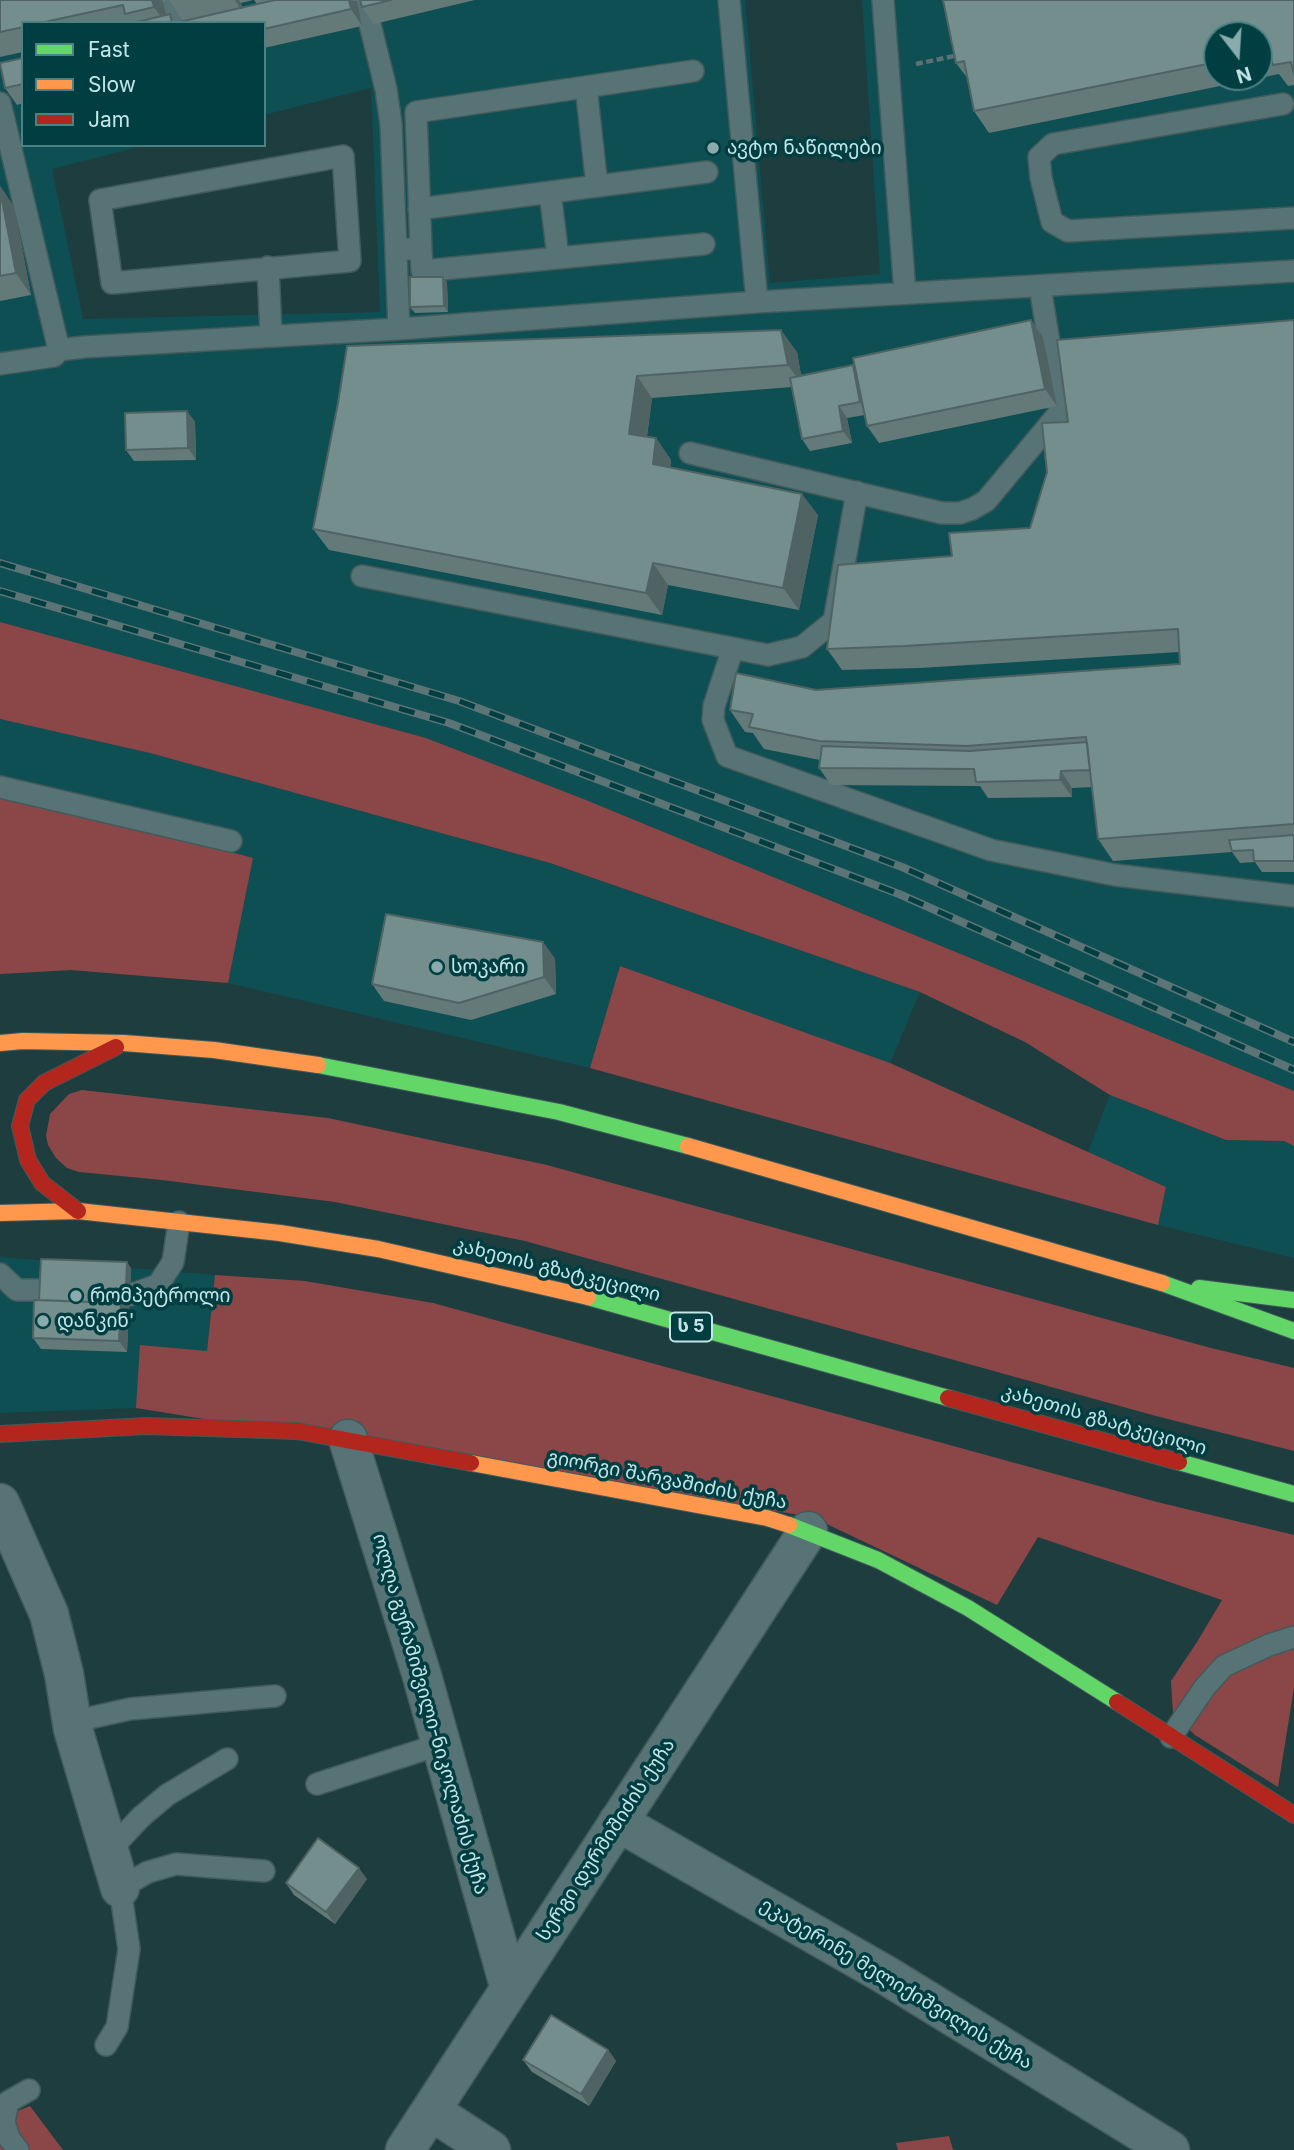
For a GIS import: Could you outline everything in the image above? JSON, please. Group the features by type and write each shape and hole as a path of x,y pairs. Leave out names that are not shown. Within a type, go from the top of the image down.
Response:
{"main road":[{"path":"0,1037 23,1041"},
{"path":"0,1043 124,1043 214,1050 305,1062 559,1112 688,1146 1159,1282 1294,1331"},
{"path":"78,1211 42,1183 28,1160 20,1126 27,1100 44,1083 124,1043"},
{"name":"კახეთის გზატკეცილი","path":"0,1213 78,1211 280,1233 378,1249 572,1293 1294,1494"},
{"path":"1159,1282 1294,1300"},
{"name":"გიორგი შარვაშიძის ქუჩა","path":"0,1434 160,1426 297,1431 767,1518 808,1531 878,1560 968,1608 1294,1815"}],"street":[{"name":"ოლღა გურამიშვილი-ნიკოლაძის ქუჩა","path":"348,1439 441,1744 510,1989"},
{"path":"0,1503 50,1614 64,1674 71,1722 120,1888"},
{"name":"სერგი დურმიშიძის ქუჩა","path":"405,2150 808,1531"},
{"name":"ეკატერინე მელიქიშვილის ქუჩა","path":"618,1822 884,1974 1170,2150"},
{"path":"431,2111 492,2150"}],"lane":[{"path":"170,0 175,21"},
{"path":"364,0 386,89 391,124 398,329"},
{"path":"729,0 757,302"},
{"path":"883,0 905,293"},
{"path":"693,71 416,113 422,271 704,244"},
{"path":"586,87 597,186"},
{"path":"0,103 8,174 58,347 54,356 0,365"},
{"path":"1283,104 1053,144 1039,157 1041,178 1052,222 1068,231 1294,218"},
{"path":"343,156 351,261 268,267 112,283 100,200 343,156"},
{"path":"419,209 707,172"},
{"path":"550,192 558,257"},
{"path":"396,249 421,249"},
{"path":"268,267 271,336"},
{"path":"0,354 58,347 398,329 757,302 1294,271"},
{"path":"690,453 942,513 960,513 972,509 986,501 1060,412 1040,286"},
{"path":"362,576 768,655 802,647 834,621 857,492"},
{"path":"733,648 714,706 713,720 727,756 991,849 1115,875 1294,896"},
{"path":"0,788 231,841"},
{"path":"130,1294 158,1285 173,1262 179,1222"},
{"path":"0,1274 17,1290 44,1290"},
{"path":"1171,1737 1205,1687 1224,1665 1294,1637"},
{"path":"71,1722 130,1709 275,1696"},
{"path":"317,1784 441,1744"},
{"path":"109,1851 141,1817 167,1795 227,1759"},
{"path":"106,2045 117,2027 129,1949 120,1888 148,1872 176,1864 264,1871"},
{"path":"18,2150 9,2138 4,2122 8,2102 29,2090"}],"path":[{"path":"888,70 966,54"}],"shaded area":[{"path":"0,0 745,0 770,283 880,274 862,0 1294,0 1294,1091 581,798 426,738 0,622","holes":["21,21 266,21 266,114 371,88 380,312 83,319 52,169 138,147 21,147"]},
{"path":"0,622 426,738 581,798 1294,1091 1294,1146 1284,1141 1226,1140 1110,1095 1025,1042 920,992 550,863 150,753 0,719"},
{"path":"0,719 150,753 549,863 920,992 890,1063 620,966 590,1068 228,983 253,858 0,796"},
{"path":"0,796 115,821 253,858 228,983 71,970 0,974"},
{"path":"620,966 890,1063 1166,1187 1158,1225 590,1068"},
{"path":"82,1090 328,1118 547,1165 1207,1347 1294,1368 1294,1451 1156,1416 525,1241 335,1202 79,1172 67,1168 56,1158 46,1136 50,1114 69,1094"},
{"path":"1110,1095 1226,1140 1284,1141 1294,1146 1294,1258 1158,1225 1166,1187 1088,1152"},
{"path":"0,1257 215,1275 207,1351 136,1408 0,1413"},
{"path":"215,1275 305,1281 433,1303 1157,1502 1294,1535 1294,1688 1278,1787 1195,1735 1173,1714 1171,1681 1222,1600 1038,1537 997,1605 812,1517 136,1408 140,1345 207,1351"},
{"path":"30,2106 63,2150 0,2150 0,2118"},
{"path":"949,2136 953,2150 898,2150 896,2143"}],"building":[{"path":"0,0 152,0 154,7 125,14 123,5 49,21 21,21 21,27 0,32"},
{"path":"275,0 349,0 351,9 266,29 266,21 184,21"},
{"path":"360,0 391,0 362,7"},
{"path":"943,0 1294,0 1294,74 1291,62 1273,65 1273,21 1203,21 1203,65 974,111 964,61 956,63"},
{"path":"170,14 172,21 141,21"},
{"path":"21,58 21,84 5,88 0,63"},
{"path":"0,190 16,273 0,276"},
{"path":"410,277 443,277 444,306 410,307"},
{"path":"1031,320 1045,389 867,426 853,358"},
{"path":"1294,320 1294,824 1098,839 1086,737 967,746 819,741 749,727 753,714 730,710 736,673 816,690 1180,664 1178,629 827,649 838,565 952,556 949,533 1030,528 1047,472 1042,423 1068,422 1057,340"},
{"path":"781,330 788,365 637,376 629,434 656,438 653,464 802,494 783,588 653,563 646,593 313,529 347,346"},
{"path":"853,365 860,402 839,406 843,431 802,439 790,378"},
{"path":"187,411 188,448 126,450 125,413"},
{"path":"1087,742 1090,770 1061,771 1060,780 976,782 974,769 819,768 822,746 970,751"},
{"path":"1294,835 1294,861 1254,861 1253,850 1232,851 1229,840"},
{"path":"386,914 543,942 544,977 459,1003 372,984"},
{"path":"41,1259 127,1262 125,1309 121,1303 39,1300"},
{"path":"34,1300 121,1303 119,1341 33,1338"},
{"path":"318,1838 359,1868 326,1912 286,1883"},
{"path":"551,2015 608,2050 581,2094 523,2060"}],"railway":[{"path":"0,563 459,701 902,867 1294,1042"},
{"path":"0,591 449,723 899,894 1294,1070"}],"traffic: fast":[{"path":"318,1065 559,1112 688,1146"},
{"path":"1162,1283 1294,1331"},
{"path":"1199,1288 1294,1300"},
{"path":"588,1297 948,1398"},
{"path":"1179,1462 1294,1494"},
{"path":"789,1525 878,1560 968,1608 1117,1702"}],"traffic: slow":[{"path":"0,1043 124,1043 214,1050 318,1065"},
{"path":"688,1146 1162,1283"},
{"path":"0,1213 78,1211 280,1233 378,1249 588,1297"},
{"path":"471,1463 767,1518 789,1525"}],"traffic: jam":[{"path":"78,1211 42,1183 28,1160 20,1126 27,1100 44,1083 116,1047"},
{"path":"948,1398 1179,1462"},
{"path":"0,1434 146,1426 297,1431 471,1463"},
{"path":"1117,1702 1294,1815"}],"place":[{"name":"ავტო ნაწილები","path":"713,148"},
{"name":"სოკარი","path":"437,967"},
{"name":"რომპეტროლი","path":"76,1296"},
{"name":"დანკინ'","path":"43,1321"}]}
